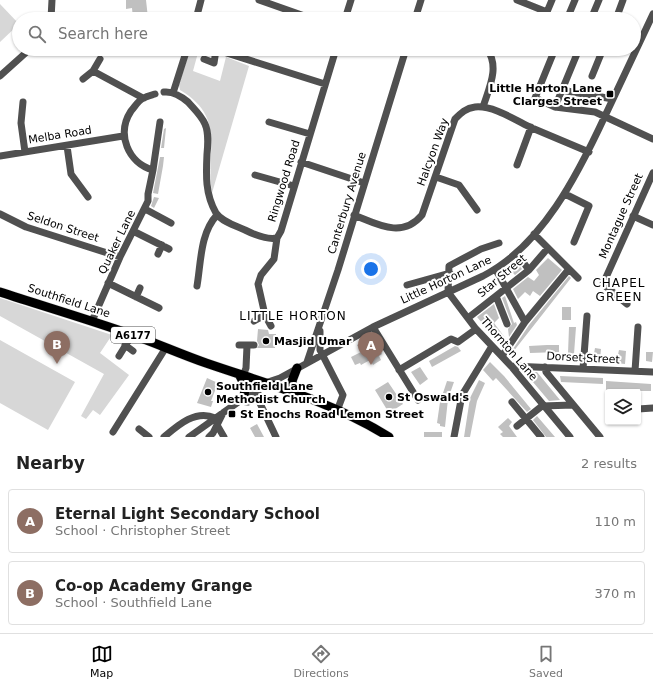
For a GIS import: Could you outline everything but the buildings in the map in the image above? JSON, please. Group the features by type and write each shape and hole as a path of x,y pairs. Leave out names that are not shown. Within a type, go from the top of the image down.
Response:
{"main road":[{"name":"Southfield Lane","path":"0,292 132,335 165,349 241,375 263,385"},
{"path":"295,394 292,381 297,368"},
{"path":"241,375 245,386 242,399"},
{"name":"A6177","path":"263,385 295,394 337,411 370,426 389,437"}],"street":[{"path":"51,12 52,0"},
{"path":"198,12 201,0"},
{"path":"258,0 293,12"},
{"path":"347,12 351,0"},
{"path":"417,12 421,0"},
{"path":"518,0 540,12"},
{"path":"546,12 552,0"},
{"path":"570,12 575,0"},
{"path":"594,12 599,0"},
{"path":"619,12 623,0"},
{"name":"Little Horton Lane","path":"641,40 653,14"},
{"path":"0,76 22,56"},
{"path":"174,93 185,56"},
{"path":"204,59 214,63 214,56"},
{"path":"237,56 325,84"},
{"name":"Ringwood Road","path":"217,215 224,221 252,233 273,239 277,238 302,162 334,56"},
{"name":"Canterbury Avenue","path":"307,362 404,56"},
{"path":"483,107 494,66 491,56"},
{"path":"552,56 535,98 554,107 595,112 653,139"},
{"path":"554,107 575,56"},
{"path":"592,76 600,56"},
{"name":"Little Horton Lane","path":"189,437 263,385 373,327 496,270 517,254 565,194 589,152 633,56"},
{"path":"83,79 93,71 100,59"},
{"path":"93,71 142,98"},
{"path":"561,90 613,99"},
{"path":"164,92 174,93 184,98 206,124 208,137 206,178 208,196 217,215 209,223 205,235 197,286"},
{"path":"153,170 140,165 132,156 123,136 129,115 142,98 156,94"},
{"path":"23,102 21,123 25,152"},
{"name":"Halcyon Way","path":"354,215 383,226 397,229 415,223 422,215 455,119 462,111 475,107 483,107 509,116 589,152"},
{"name":"Quaker Lane","path":"92,321 120,257 148,201 160,122"},
{"path":"269,122 310,134"},
{"path":"517,165 531,127"},
{"name":"Melba Road","path":"0,156 123,136"},
{"path":"67,146 71,174 88,197"},
{"path":"302,162 364,183"},
{"name":"Montague Street","path":"628,304 603,284 653,173"},
{"path":"256,175 294,186"},
{"path":"436,177 460,185 477,210"},
{"path":"565,194 589,206 574,242"},
{"path":"145,209 171,223"},
{"name":"Seldon Street","path":"0,214 26,227 120,257"},
{"path":"633,216 653,225"},
{"path":"133,231 169,249"},
{"path":"534,234 578,278"},
{"path":"271,326 265,316 258,284 261,275 274,259 277,238"},
{"path":"448,292 450,273 449,266 481,249 498,243"},
{"path":"158,254 162,245"},
{"name":"Star Street","path":"468,318 529,270 548,248"},
{"path":"517,254 529,270"},
{"path":"502,356 525,322 569,269"},
{"path":"496,270 525,322"},
{"path":"407,285 450,273"},
{"path":"108,284 159,308"},
{"path":"136,297 140,288"},
{"name":"Thornton Lane","path":"448,292 476,329 512,366 542,406 570,437"},
{"path":"496,296 507,324"},
{"path":"254,321 265,316"},
{"path":"583,369 587,316"},
{"path":"321,321 319,346 342,395 337,411"},
{"path":"373,327 418,400"},
{"path":"635,371 638,327"},
{"path":"399,370 451,339 458,342 476,329"},
{"path":"119,356 132,335"},
{"path":"320,335 324,342 335,347"},
{"path":"125,345 133,351"},
{"path":"241,375 246,368 246,346"},
{"path":"454,437 462,395 492,346"},
{"path":"113,432 165,349"},
{"name":"Dorset Street","path":"512,366 653,372"},
{"path":"545,368 546,372 572,406 600,437"},
{"path":"242,399 248,402 259,396 263,385"},
{"path":"257,397 276,437"},
{"path":"512,402 541,437"},
{"path":"518,426 542,406 572,406"},
{"path":"641,409 653,408"},
{"path":"209,437 213,433 223,413"},
{"path":"164,437 196,415 209,415 215,418"},
{"path":"217,425 224,437"},
{"path":"140,428 149,437"}],"shaded area":[{"path":"0,4 12,17 12,31 0,42"},
{"path":"188,56 197,56 193,71 220,81 226,57 249,66 212,193 211,136 209,124 204,112 195,101 180,90 179,85"},
{"path":"0,298 112,335 100,353 129,375 100,415 93,410 86,419 81,416 104,374 0,316"},
{"path":"0,340 75,382 48,430 0,403"}],"place":[{"name":"Little Horton Lane Clarges Street","path":"610,94"},
{"name":"Masjid Umar","path":"266,341"},
{"name":"Co-op Academy Grange","path":"57,364"},
{"name":"Eternal Light Secondary School","path":"371,365"},
{"name":"Southfield Lane Methodist Church","path":"208,392"},
{"name":"St Oswald's","path":"389,397"},
{"name":"St Enochs Road Lemon Street","path":"232,414"}],"district":[{"name":"CHAPEL GREEN","path":"619,290"},
{"name":"LITTLE HORTON","path":"293,316"}]}
